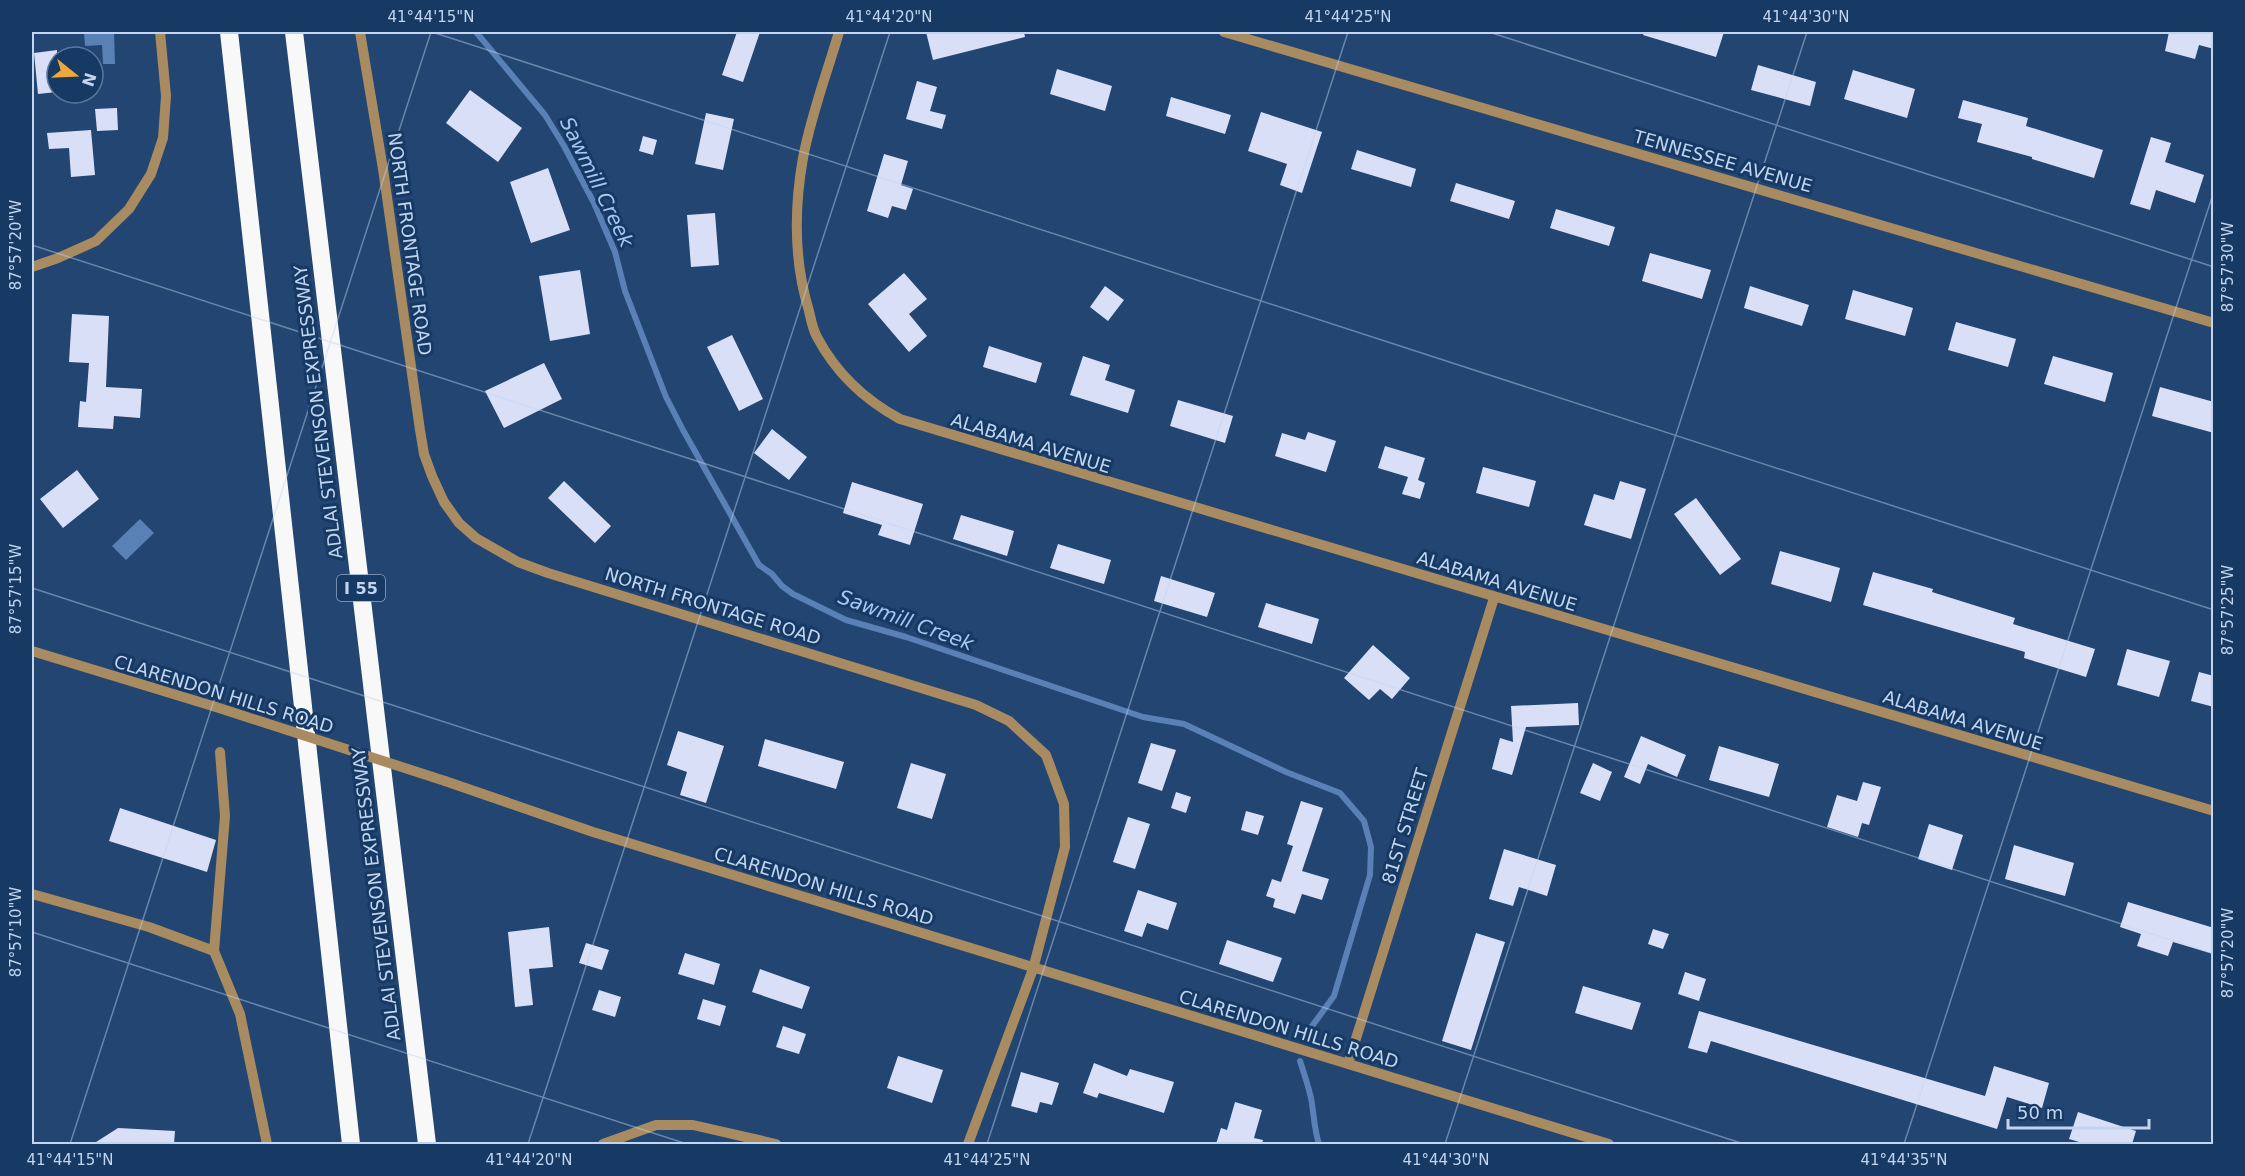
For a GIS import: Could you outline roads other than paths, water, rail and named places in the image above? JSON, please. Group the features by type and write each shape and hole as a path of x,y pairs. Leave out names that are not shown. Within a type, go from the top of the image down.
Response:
{"highway":[{"path":"229,32 351,1144"},
{"name":"ADLAI STEVENSON EXPRESSWAY","path":"294,32 427,1144"}],"street":[{"path":"32,267 96,241 129,209 151,174 163,138 166,96 160,32"},
{"name":"NORTH FRONTAGE ROAD","path":"360,32 383,169 420,430 427,461 444,502 459,523 476,538 518,562 976,705 1009,721 1046,755 1064,804 1065,847 1033,969 968,1144"},
{"name":"ALABAMA AVENUE","path":"839,32 804,155 797,212 798,249 805,299 816,336 837,368 856,389 879,407 915,425 2214,811"},
{"name":"TENNESSEE AVENUE","path":"1224,32 2214,323"},
{"name":"81ST STREET","path":"1348,1064 1494,598"},
{"name":"CLARENDON HILLS ROAD","path":"32,651 216,707 445,781 593,832 1609,1144"},
{"path":"220,752 225,816 214,951 240,1014 267,1144"},
{"path":"32,894 149,927 214,951"},
{"path":"603,1144 656,1125 693,1125 776,1144"}],"water":[{"path":"84,32 114,32 115,64 105,64 105,45 85,45"},
{"path":"140,519 154,533 126,560 112,546"}],"waterway":[{"name":"Sawmill Creek","path":"476,32 545,115 564,146 594,203 615,252 625,291 666,397 759,565 772,574 782,586 793,594 846,620 906,637 1143,717 1184,724 1286,772 1340,793 1364,821 1371,847 1370,875 1334,996 1307,1033"},
{"name":"Sawmill Creek","path":"1300,1061 1311,1098 1319,1144"}]}
